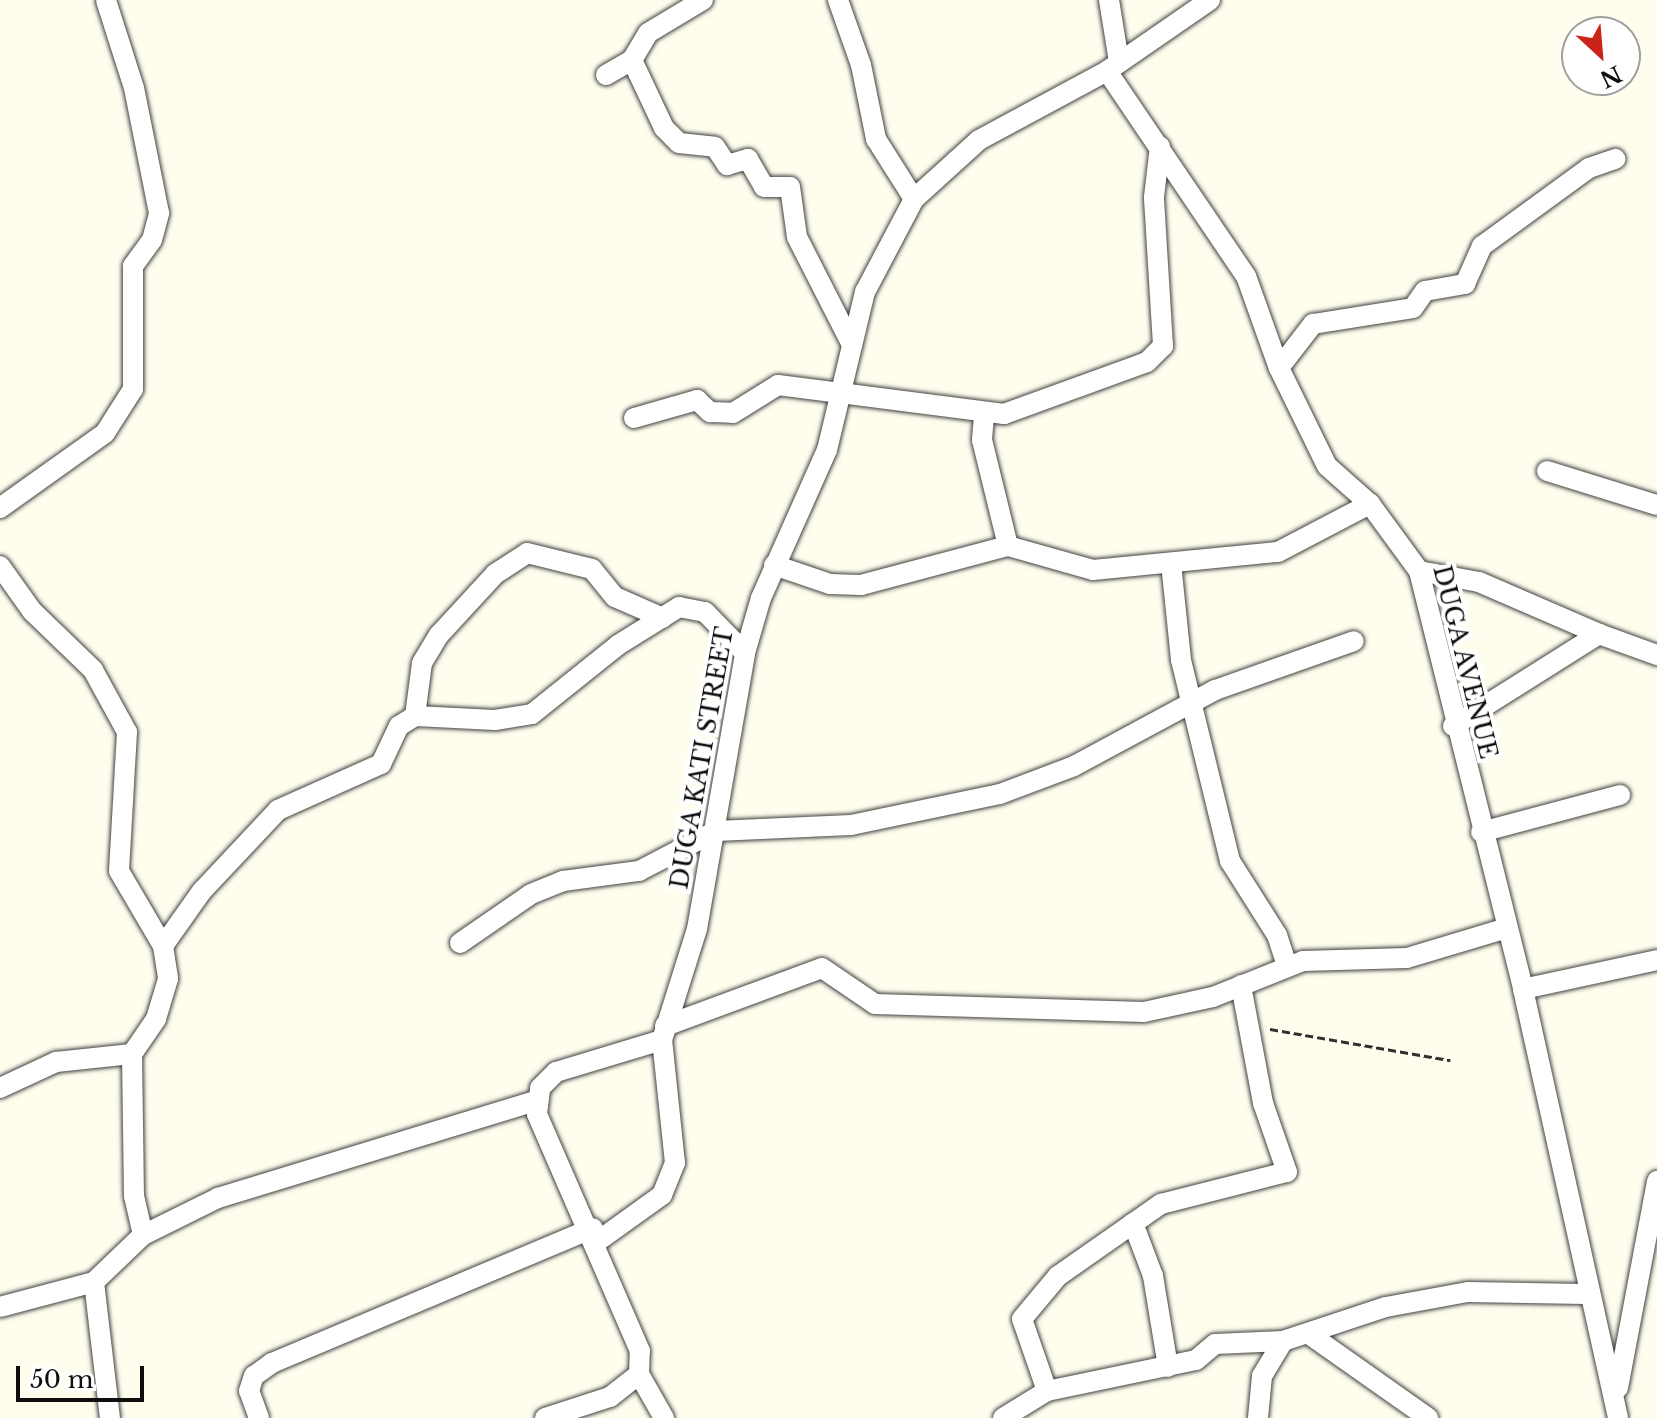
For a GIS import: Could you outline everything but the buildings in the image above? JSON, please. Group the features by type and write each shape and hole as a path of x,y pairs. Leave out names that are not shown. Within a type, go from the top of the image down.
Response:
{"street":[{"path":"0,508 105,433 133,389 133,266 152,240 159,213 134,88 106,0"},
{"path":"606,75 632,60 648,33 703,0"},
{"path":"838,0 876,139 914,199"},
{"path":"1109,0 1113,66"},
{"path":"1113,66 1210,0"},
{"path":"632,60 664,128 679,143 715,147 727,165 748,159 764,187 790,187 797,237 852,345"},
{"name":"DUGA KATI STREET","path":"664,1033 697,929 745,653 774,565 808,503 842,388 865,292 914,199 979,140 1113,66"},
{"name":"DUGA AVENUE","path":"1113,66 1160,146 1246,276 1279,368 1327,466 1370,504 1419,571 1453,726 1523,989 1586,1294 1618,1410"},
{"path":"634,418 697,400 710,412 733,413 778,385 842,388 984,416 1158,354 1160,146"},
{"path":"1279,368 1313,324 1413,308 1425,291 1465,284 1482,246 1589,168 1615,159"},
{"path":"984,416 982,440 1008,546"},
{"path":"1547,471 1657,505"},
{"path":"774,565 830,584 861,585 1008,546 1093,570 1171,563 1278,552 1370,504"},
{"path":"415,716 422,663 439,635 495,574 527,553 592,569 615,597 663,618"},
{"path":"1171,563 1172,609 1230,861 1277,935 1287,966"},
{"path":"0,566 32,611 93,670 127,732 119,871 163,946 168,979 156,1019 132,1054 134,1196 143,1235"},
{"path":"1419,571 1479,582 1599,634 1657,655"},
{"path":"163,946 202,891 278,810 381,764 399,726 415,716 495,720 532,714 679,607 705,612 745,653"},
{"path":"1453,726 1494,707 1599,634"},
{"path":"460,943 531,894 563,881 639,871 716,831 851,825 956,807 1074,766 1194,703 1354,641"},
{"path":"1481,832 1620,795"},
{"path":"0,1307 94,1282 143,1235 246,1188 538,1100 556,1072 664,1033 822,968 875,1004 1053,1013 1144,1012 1241,985 1287,966 1407,958 1507,928"},
{"path":"1523,989 1657,960"},
{"path":"1047,1391 1022,1319 1058,1276 1133,1223 1183,1194 1287,1172 1263,1103 1254,1027 1241,985"},
{"path":"259,1418 249,1391 254,1376 272,1363 595,1234 662,1195 675,1163 664,1033"},
{"path":"0,1088 56,1062 132,1054"},
{"path":"538,1100 547,1136 595,1234 640,1351 639,1374 664,1418"},
{"path":"1618,1410 1657,1181"},
{"path":"1133,1223 1153,1276 1168,1367"},
{"path":"94,1282 110,1418"},
{"path":"1003,1418 1047,1391 1196,1360 1215,1344 1283,1341 1386,1307 1468,1292 1586,1294"},
{"path":"1309,1334 1428,1418"},
{"path":"1258,1418 1262,1376 1283,1341"},
{"path":"545,1418 610,1397 639,1374"}],"path":[{"path":"1254,1027 1450,1060"}]}
